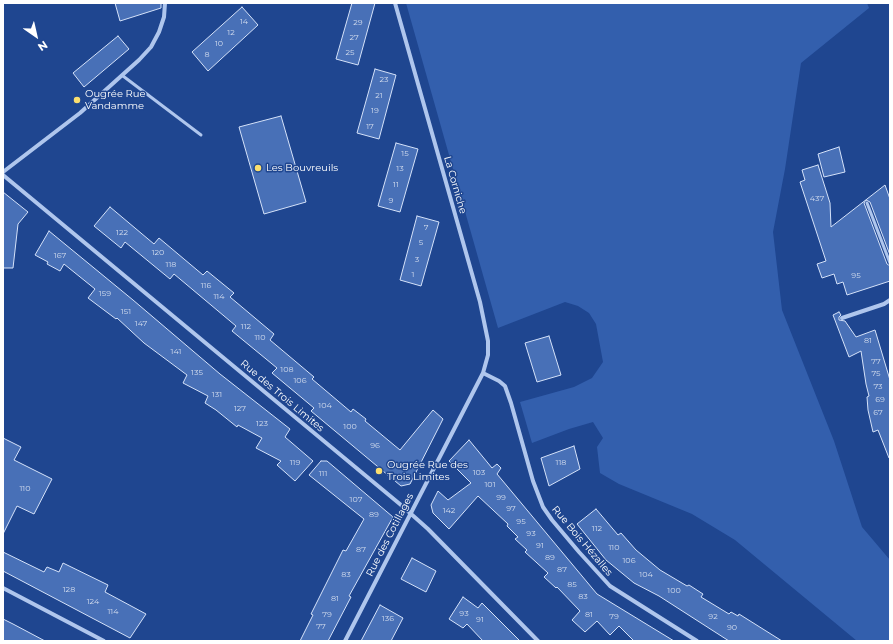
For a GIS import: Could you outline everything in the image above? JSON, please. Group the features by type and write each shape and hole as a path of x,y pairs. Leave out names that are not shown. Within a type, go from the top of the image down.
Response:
{"street":[{"path":"3,174 80,113 123,76 151,47 159,32 164,17 165,3"},
{"name":"La Corniche","path":"395,3 480,302 488,341 488,355 483,373"},
{"name":"Rue des Trois Limites","path":"3,174 410,513 538,641"},
{"path":"842,318 884,304 890,300"},
{"name":"Rue des Cotillages","path":"345,641 483,373"},
{"name":"Rue Bois Hézalles","path":"483,373 500,381 505,386 533,481 543,507 556,524 593,569 610,586 698,641"},
{"path":"3,588 104,641"}],"lane":[{"path":"123,76 201,135"},
{"path":"867,203 890,263"}],"shaded area":[{"path":"406,3 867,3 869,8 801,63 785,169 773,232 782,310 834,441 862,527 890,560 890,641 857,641 735,540 692,514 619,484 600,473 597,447 603,438 593,422 532,443 520,402 574,387 592,378 603,362 596,324 589,313 578,306 565,302 498,328"}],"building":[{"path":"115,3 161,3 161,8 120,21"},
{"path":"352,3 375,3 358,65 336,59"},
{"path":"242,7 258,25 208,71 192,52"},
{"path":"118,36 129,49 84,87 73,73"},
{"path":"375,69 396,75 379,139 357,133"},
{"path":"281,116 306,202 264,214 239,127"},
{"path":"396,143 418,149 400,212 378,206"},
{"path":"839,147 845,172 824,177 818,154"},
{"path":"818,165 830,203 831,227 885,185 890,199 890,255 870,202 866,200 864,203 887,264 890,266 890,281 847,295 843,282 837,284 834,274 822,278 817,264 826,261 800,182 805,180 802,170"},
{"path":"3,192 28,212 18,224 13,268 3,268"},
{"path":"110,207 154,244 159,238 203,275 207,271 234,293 230,297 274,334 270,340 314,377 312,379 351,412 353,409 366,419 365,421 400,450 433,410 443,419 410,484 401,486 311,411 314,408 272,373 277,368 232,331 236,326 174,274 170,279 125,242 121,248 94,226"},
{"path":"417,216 439,222 421,286 400,280"},
{"path":"49,231 220,374 290,429 285,437 313,461 295,481 277,465 281,461 256,448 262,438 238,425 237,427 205,403 208,396 183,383 187,375 144,343 117,318 116,319 88,298 95,289 64,264 60,271 35,255"},
{"path":"839,312 841,315 839,320 845,321 856,337 875,330 890,380 890,458 878,430 873,432 868,410 867,397 869,396 861,351 849,357 833,315"},
{"path":"549,336 561,375 537,382 525,343"},
{"path":"3,438 21,447 14,460 52,479 34,514 17,506 3,534"},
{"path":"469,440 492,468 497,464 501,468 497,474 597,594 674,641 634,641 619,626 610,635 597,621 585,632 572,620 580,611 557,587 556,588 544,577 548,573 525,552 527,550 515,539 518,537 507,526 508,524 478,496 449,529 433,513 431,505 438,491 448,500 471,483 449,461"},
{"path":"574,446 580,469 549,486 541,458"},
{"path":"321,461 327,461 393,517 349,596 351,597 328,641 300,641 313,615 311,614 343,550 346,551 364,519 309,475"},
{"path":"596,509 618,535 621,533 636,550 660,570 687,586 689,585 703,594 701,597 729,614 731,612 738,616 739,614 782,641 729,641 659,596 634,583 606,560 577,524"},
{"path":"3,552 44,572 47,567 59,572 63,563 108,585 105,592 146,614 130,638 3,571"},
{"path":"412,558 436,571 426,592 401,579"},
{"path":"463,597 478,608 482,603 520,641 483,641 467,624 463,628 449,619"},
{"path":"380,605 403,618 391,641 361,641"},
{"path":"3,619 13,624 45,641 3,641"}],"place":[{"name":"Ougrée Rue Vandamme","path":"77,100"},
{"name":"Les Bouvreuils","path":"258,168"},
{"name":"Ougrée Rue des Trois Limites","path":"379,471"}]}
